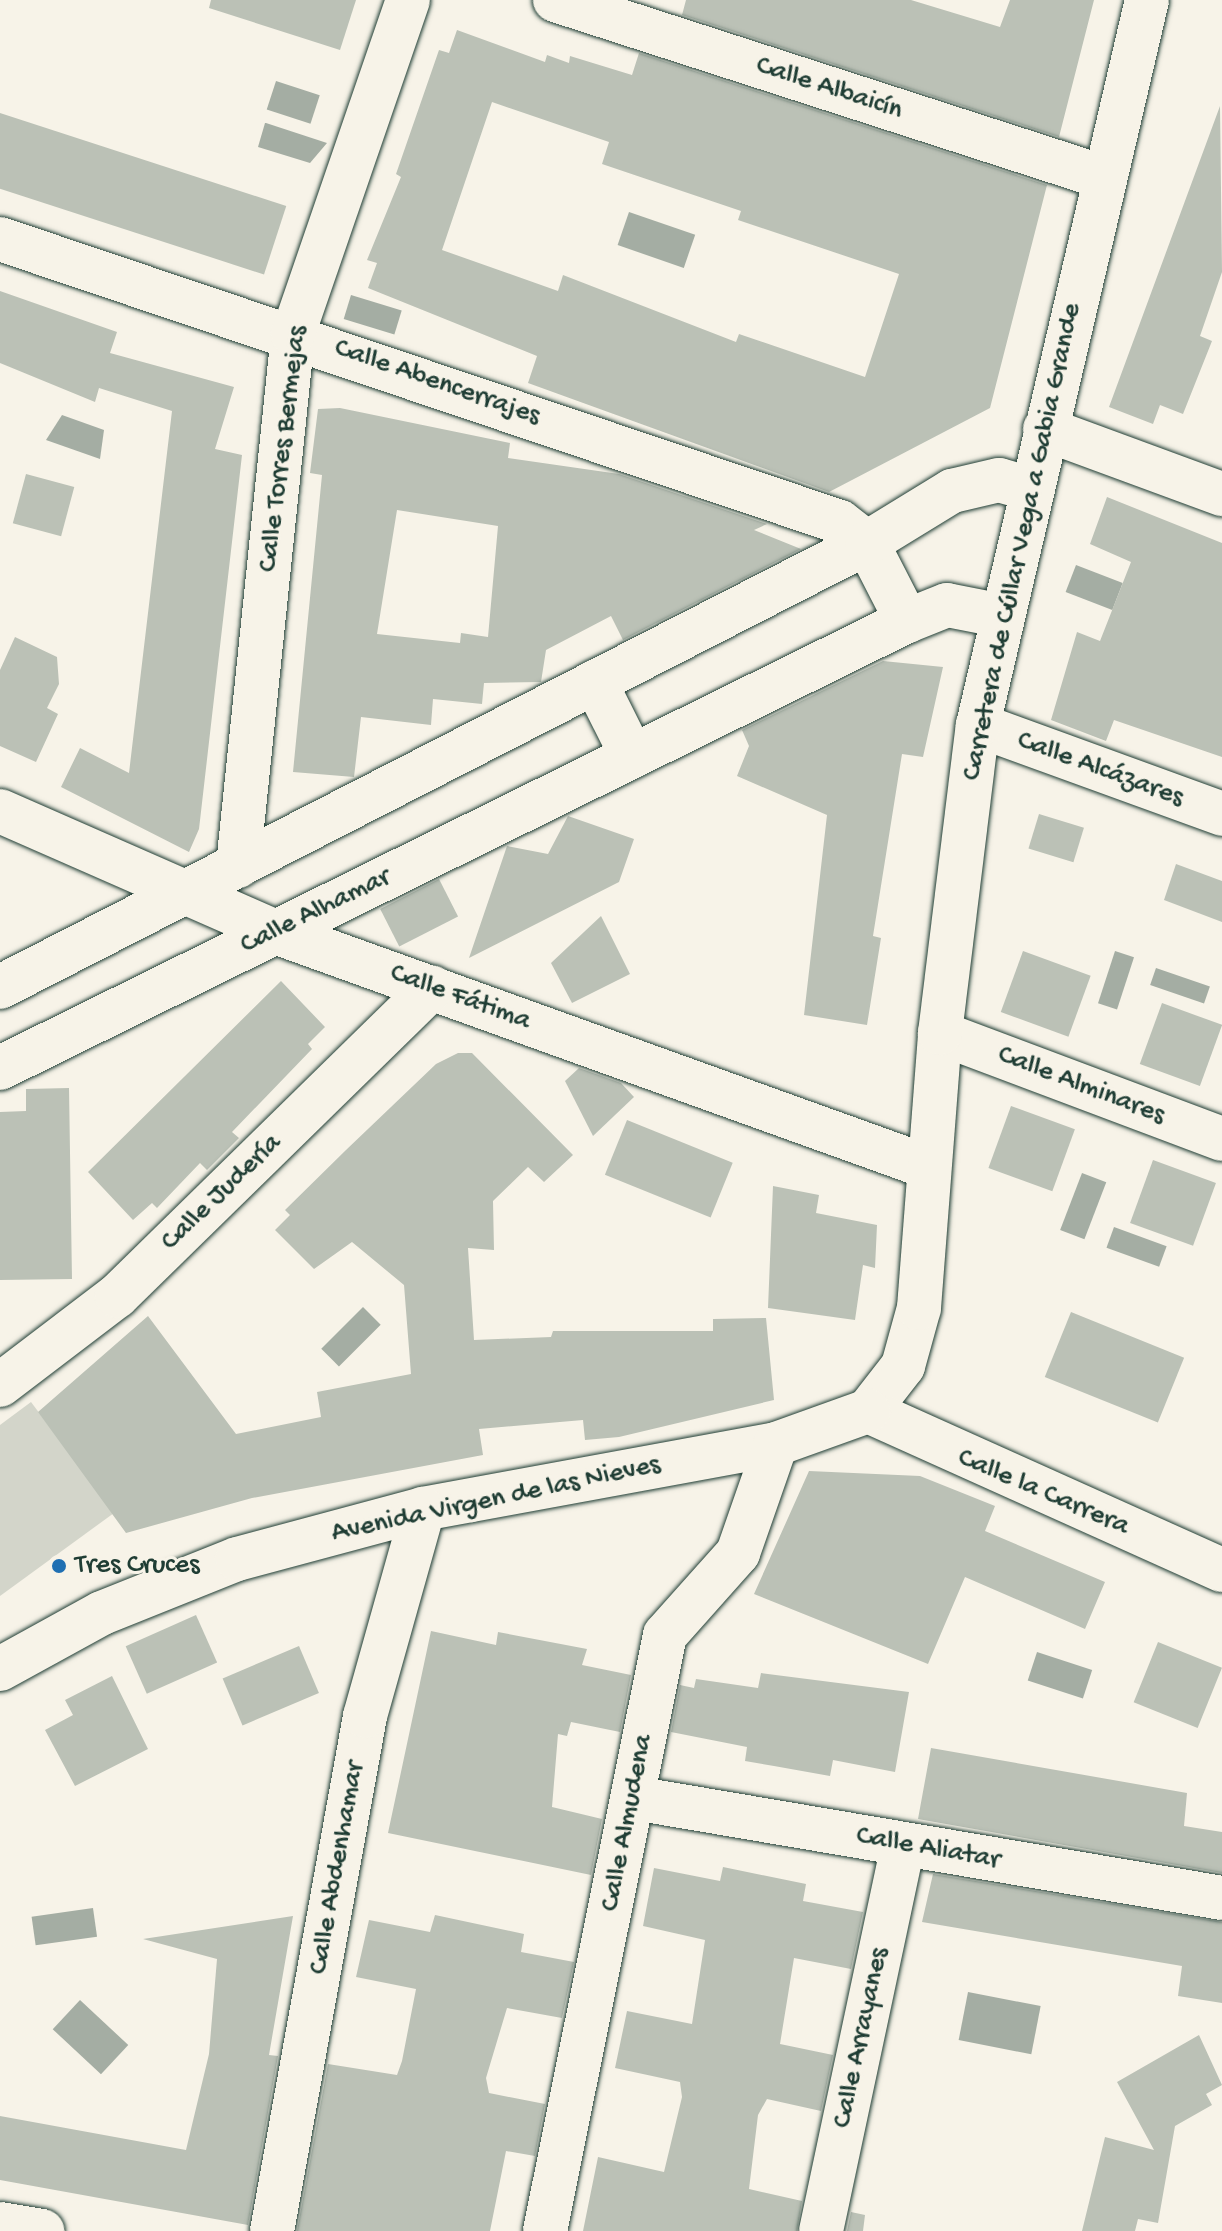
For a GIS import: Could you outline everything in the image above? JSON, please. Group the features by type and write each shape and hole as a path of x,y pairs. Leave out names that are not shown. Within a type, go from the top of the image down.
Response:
{"street":[{"name":"Calle Torres Bermejas","path":"238,866 293,334 408,0"},
{"name":"Calle Albaicín","path":"555,0 1103,177"},
{"name":"Carretera de Cúllar Vega a Gabia Grande","path":"868,1411 903,1366 919,1308 940,1033 978,725 1103,177 1147,0"},
{"name":"Calle Abencerrajes","path":"0,239 293,334 840,522 867,543"},
{"path":"1045,429 1222,494"},
{"path":"0,987 867,543 952,491 999,480 1033,490"},
{"path":"867,543 907,621"},
{"name":"Calle Alhamar","path":"0,1068 907,621 947,605 1003,616"},
{"path":"595,682 632,756"},
{"name":"Calle Alcázares","path":"978,725 1222,814"},
{"name":"Calle Fátima","path":"0,811 181,895 275,932 928,1167"},
{"name":"Calle Judería","path":"0,1385 117,1296 432,988"},
{"name":"Calle Alminares","path":"940,1033 1222,1139"},
{"name":"Avenida Virgen de las Nieves","path":"0,1669 102,1613 237,1559 423,1509 776,1444 868,1411"},
{"name":"Calle la Carrera","path":"868,1411 1222,1570"},
{"name":"Calle Almudena","path":"545,2231 665,1635 738,1553 776,1444"},
{"name":"Calle Abdenhamar","path":"272,2231 365,1716 423,1509"},
{"name":"Calle Aliatar","path":"634,1798 1222,1898"},
{"name":"Calle Arrayanes","path":"821,2231 903,1845"},
{"path":"0,2224 42,2231"}],"shaded area":[{"path":"276,81 320,95 310,124 267,110"},
{"path":"265,123 327,143 310,163 258,147"},
{"path":"629,212 695,235 684,268 618,245"},
{"path":"351,295 402,310 394,334 344,319"},
{"path":"62,415 104,430 100,459 46,440"},
{"path":"1076,565 1123,583 1112,610 1066,592"},
{"path":"1115,951 1134,957 1117,1009 1098,1003"},
{"path":"1156,968 1210,987 1204,1004 1150,985"},
{"path":"1082,1173 1106,1182 1084,1239 1060,1230"},
{"path":"1114,1227 1167,1246 1159,1267 1106,1248"},
{"path":"363,1307 381,1325 339,1366 321,1349"},
{"path":"31,1402 114,1513 0,1596 0,1425"},
{"path":"1037,1652 1092,1670 1083,1698 1028,1681"},
{"path":"93,1908 97,1937 36,1945 32,1917"},
{"path":"968,1992 1041,2006 1031,2054 959,2040"},
{"path":"80,2000 128,2045 101,2074 53,2029"}],"building":[{"path":"211,0 356,0 340,50 209,8"},
{"path":"686,0 911,0 1000,27 1010,0 1094,0 1059,137 682,15"},
{"path":"457,30 545,62 547,55 569,63 570,56 632,75 639,53 1047,185 990,408 829,492 528,383 537,356 368,288 377,263 367,260 401,177 396,174 439,50 449,53","holes":["492,102 609,142 602,164 741,211 738,220 899,274 865,377 739,334 736,342 563,275 558,291 442,250"]},
{"path":"1220,106 1222,272 1200,336 1212,341 1183,414 1160,405 1153,424 1109,407"},
{"path":"0,113 286,206 264,274 0,189"},
{"path":"0,291 117,332 110,353 234,387 215,449 242,455 199,829 189,852 61,787 80,748 129,773 172,411 99,388 95,402 0,363"},
{"path":"340,408 510,443 508,458 619,474 767,524 754,530 801,549 623,640 611,616 546,650 541,682 484,683 482,704 433,699 431,725 361,717 354,777 293,772 322,475 310,473 318,409","holes":["397,510 498,526 488,637 461,633 460,643 377,634"]},
{"path":"26,474 74,487 61,536 13,523"},
{"path":"1107,497 1222,543 1222,757 1114,720 1106,741 1051,720 1077,632 1100,641 1131,562 1090,544"},
{"path":"15,637 57,657 59,684 47,708 58,714 36,762 0,746 0,670"},
{"path":"883,661 943,667 923,757 902,754 873,936 881,938 867,1025 804,1015 827,815 737,776 749,746 742,730"},
{"path":"1039,814 1084,828 1073,862 1028,848"},
{"path":"568,816 634,839 619,882 469,958 507,846 548,854"},
{"path":"1176,864 1222,881 1222,922 1164,900"},
{"path":"439,879 458,916 399,946 380,909"},
{"path":"601,916 630,974 572,1003 551,963"},
{"path":"1023,951 1091,976 1068,1037 1001,1012"},
{"path":"281,981 325,1027 308,1044 312,1049 232,1132 239,1138 207,1170 200,1163 157,1208 152,1203 133,1220 88,1172"},
{"path":"1162,1003 1222,1025 1200,1086 1140,1064"},
{"path":"458,1053 472,1053 573,1155 544,1182 528,1167 493,1201 494,1250 468,1248 474,1340 551,1337 553,1331 713,1331 713,1319 766,1318 774,1400 619,1437 585,1440 583,1420 479,1429 483,1455 252,1498 126,1533 38,1412 148,1316 236,1434 321,1417 317,1392 411,1374 404,1285 352,1242 314,1269 275,1230 290,1215 285,1210 346,1150 436,1064"},
{"path":"579,1068 621,1083 634,1097 593,1136 565,1081"},
{"path":"69,1088 72,1279 0,1280 0,1112 26,1111 26,1089"},
{"path":"1011,1106 1075,1129 1052,1191 988,1168"},
{"path":"627,1120 733,1163 711,1217 605,1175"},
{"path":"1153,1160 1216,1183 1193,1246 1130,1223"},
{"path":"773,1186 819,1195 816,1213 877,1225 875,1268 863,1265 855,1320 768,1308"},
{"path":"1071,1312 1184,1358 1158,1423 1045,1377"},
{"path":"809,1471 920,1476 995,1506 985,1531 1105,1582 1085,1629 965,1577 928,1664 754,1594"},
{"path":"196,1615 217,1663 147,1694 126,1646"},
{"path":"431,1631 496,1645 498,1632 587,1649 582,1665 631,1675 620,1732 571,1722 567,1736 558,1734 552,1807 602,1819 591,1875 388,1833"},
{"path":"1158,1642 1222,1668 1198,1728 1134,1702"},
{"path":"299,1646 319,1693 243,1725 223,1678"},
{"path":"761,1673 909,1692 895,1772 833,1760 830,1776 745,1761 747,1747 671,1732 680,1685 694,1688 696,1679 758,1688"},
{"path":"112,1676 148,1749 75,1786 45,1730 73,1715 65,1700"},
{"path":"931,1748 1187,1793 1184,1826 1222,1832 1222,1873 918,1819"},
{"path":"723,1867 806,1884 803,1901 863,1912 851,1969 794,1958 780,2044 833,2055 821,2111 767,2099 758,2115 749,2189 802,2201 797,2231 583,2231 598,2157 664,2172 682,2097 680,2082 615,2068 627,2011 692,2024 705,1940 643,1926 654,1868 720,1881"},
{"path":"933,1874 1222,1922 1222,2003 1178,1996 1182,1966 922,1922"},
{"path":"435,1915 524,1934 521,1952 574,1962 562,2018 507,2008 486,2078 489,2093 545,2104 535,2156 506,2151 490,2231 297,2231 328,2064 397,2075 402,2061 416,1989 356,1977 369,1920 430,1932"},
{"path":"293,1916 269,2055 278,2056 248,2225 0,2180 0,2116 186,2150 209,2054 217,1959 143,1939"},
{"path":"1199,2035 1222,2085 1206,2094 1212,2105 1175,2126 1158,2223 1138,2219 1135,2231 1082,2231 1105,2137 1154,2150 1117,2082"},
{"path":"851,2212 865,2215 863,2231 847,2231"}],"place":[{"name":"Tres Cruces","path":"59,1566"}]}
